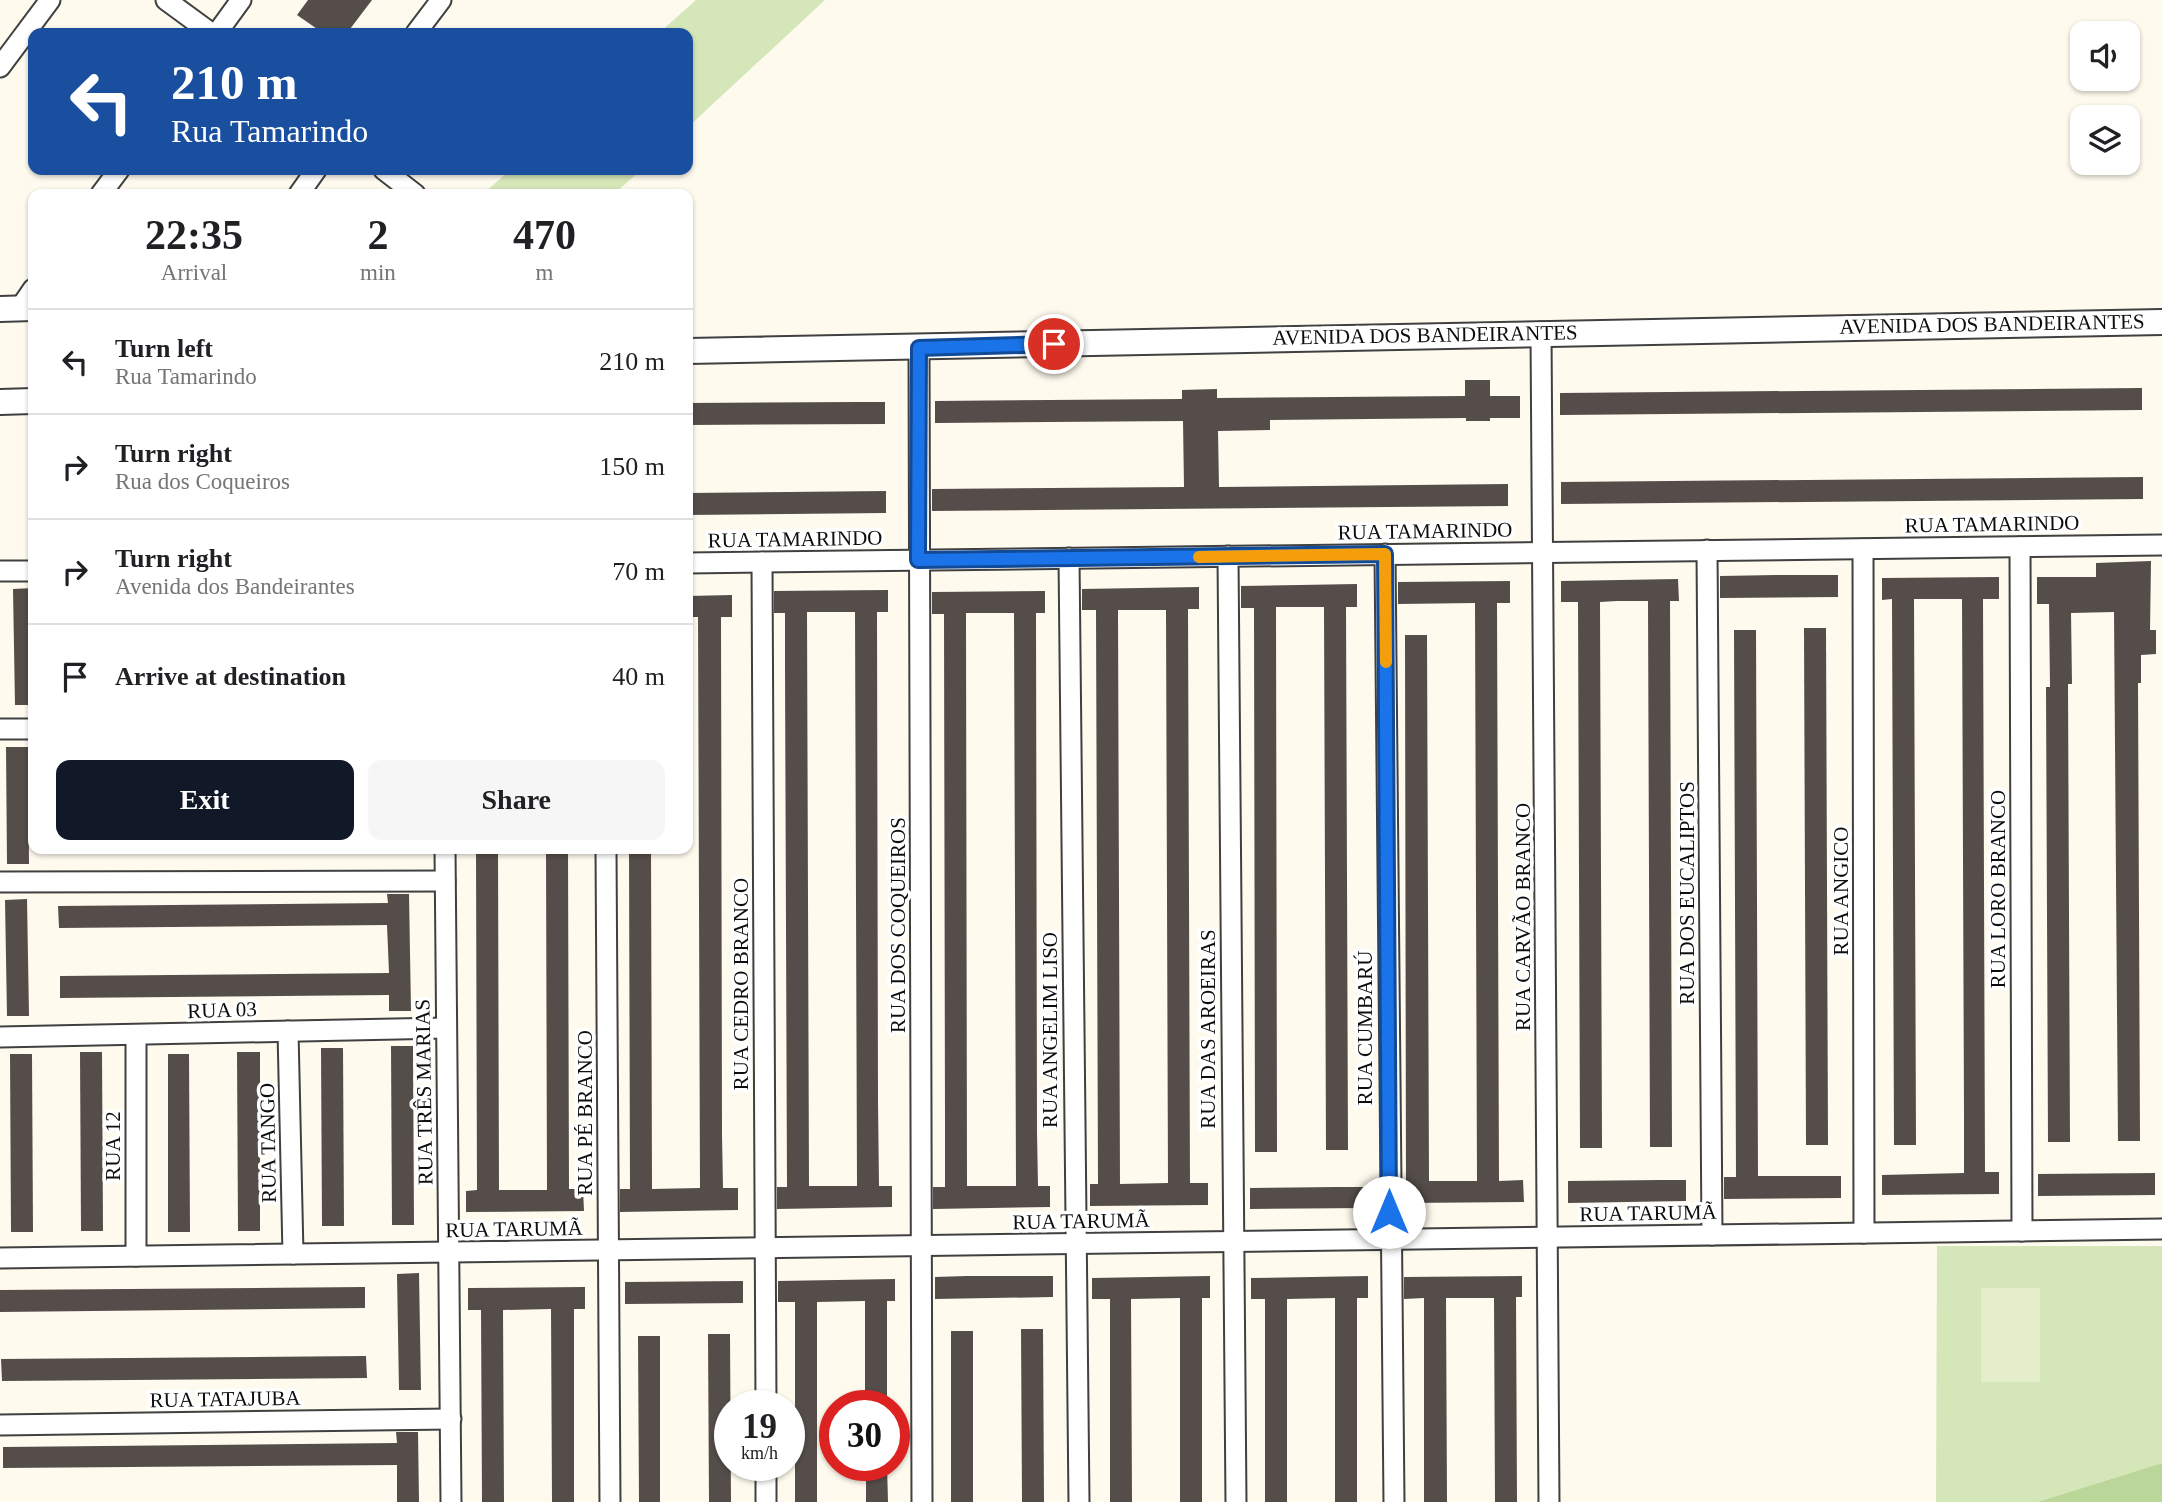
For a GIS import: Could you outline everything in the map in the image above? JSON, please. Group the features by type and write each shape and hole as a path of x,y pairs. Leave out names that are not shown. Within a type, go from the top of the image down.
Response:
{"street":[{"path":"29,28 50,0"},
{"path":"166,0 204,28"},
{"path":"221,28 241,0"},
{"path":"420,28 440,0"},
{"path":"0,67 28,29"},
{"path":"390,175 409,189"},
{"name":"AVENIDA DOS BANDEIRANTES","path":"693,351 2162,321"},
{"name":"RUA CARVÃO BRANCO","path":"1541,332 1549,1502"},
{"name":"RUA DOS COQUEIROS","path":"919,348 922,1502"},
{"name":"RUA TAMARINDO","path":"693,562 2162,545"},
{"name":"RUA LORO BRANCO","path":"2020,547 2022,1231"},
{"name":"RUA ANGICO","path":"1863,549 1864,1233"},
{"name":"RUA DOS EUCALIPTOS","path":"1707,550 1713,1235"},
{"name":"RUA CUMBARÚ","path":"1385,554 1389,1239 1394,1502"},
{"name":"RUA DAS AROEIRAS","path":"1228,556 1236,1502"},
{"name":"RUA ANGELIM LISO","path":"1069,558 1074,1244 1079,1502"},
{"name":"RUA CEDRO BRANCO","path":"762,562 766,1390"},
{"path":"0,571 28,570"},
{"path":"0,729 28,729"},
{"name":"RUA TRÊS MARIAS","path":"444,854 452,1502"},
{"name":"RUA PÉ BRANCO","path":"606,854 610,1502"},
{"path":"0,882 445,881"},
{"name":"RUA 03","path":"0,1037 446,1028"},
{"name":"RUA TANGO","path":"288,1031 293,1254"},
{"name":"RUA 12","path":"136,1035 136,1256"},
{"name":"RUA TARUMÃ","path":"0,1258 2162,1229"},
{"name":"RUA TATAJUBA","path":"0,1425 451,1419"},
{"path":"766,1481 766,1502"}],"green space":[{"path":"696,0 825,0 693,122 693,28 665,28"},
{"path":"504,175 635,175 620,189 489,189"},
{"path":"1937,1246 2162,1246 2162,1463 2037,1502 1936,1502"},
{"path":"1981,1288 2040,1288 2040,1382 1981,1382"},
{"path":"2162,1463 2162,1502 2037,1502"}],"building":[{"path":"308,0 372,0 351,28 316,28 297,15"},
{"path":"1465,380 1490,380 1490,396 1520,396 1520,418 1490,418 1490,421 1466,421 1466,418 1270,420 1270,430 1218,431 1219,487 1508,484 1508,506 932,511 932,489 1184,487 1183,421 935,423 935,401 1182,399 1182,390 1217,389 1217,398 1465,396"},
{"path":"2142,388 2142,410 1560,415 1560,393"},
{"path":"885,402 885,424 693,425 693,403"},
{"path":"2143,477 2143,499 1561,504 1561,482"},
{"path":"886,491 886,513 693,515 693,493"},
{"path":"2151,561 2150,630 2156,630 2156,654 2141,655 2141,683 2138,683 2140,1141 2118,1141 2114,612 2071,613 2072,684 2068,684 2070,1142 2048,1142 2046,687 2050,687 2049,604 2037,604 2037,577 2096,577 2096,563"},
{"path":"1838,575 1838,597 1720,598 1720,576"},
{"path":"1999,577 1999,599 1983,599 1985,1172 1999,1172 1999,1194 1882,1195 1882,1175 1964,1173 1964,1113 1962,599 1914,599 1916,1145 1894,1145 1892,599 1882,600 1882,578"},
{"path":"1678,579 1679,601 1670,601 1672,1147 1650,1147 1648,601 1617,601 1600,602 1602,1148 1580,1148 1578,602 1561,602 1561,581"},
{"path":"1510,581 1510,603 1497,603 1499,1181 1523,1180 1524,1202 1406,1203 1405,635 1427,635 1429,1181 1477,1181 1475,603 1398,604 1398,582"},
{"path":"1357,584 1357,607 1346,607 1348,1150 1326,1150 1324,607 1276,607 1277,1152 1255,1152 1254,608 1241,608 1241,586"},
{"path":"1199,587 1199,609 1188,609 1190,1183 1208,1183 1208,1205 1090,1206 1090,1184 1098,1184 1096,610 1082,610 1082,589","holes":["1118,610 1166,610 1168,1183 1120,1184"]},
{"path":"28,588 28,705 15,705 13,589"},
{"path":"888,590 888,612 877,612 878,1102 879,1186 892,1186 892,1207 777,1209 777,1187 787,1187 785,613 774,613 774,591","holes":["807,612 855,612 857,1186 809,1186"]},
{"path":"1045,591 1045,613 1036,613 1037,1132 1038,1186 1050,1186 1050,1207 933,1209 933,1187 945,1187 945,1127 944,614 932,614 932,592","holes":["966,613 1014,613 1016,1186 967,1186"]},
{"path":"732,595 732,617 721,617 722,1135 723,1188 738,1188 738,1210 620,1212 620,1189 630,1189 629,854 651,854 652,1189 700,1188 698,617 693,617 693,596"},
{"path":"1804,628 1826,628 1828,1145 1806,1145"},
{"path":"1734,630 1756,630 1758,1176 1841,1176 1841,1198 1724,1199 1724,1177 1736,1177"},
{"path":"6,747 28,747 29,864 7,864"},
{"path":"476,854 498,854 499,1190 547,1190 546,854 568,854 569,1189 583,1189 584,1211 466,1212 466,1191 477,1190"},
{"path":"387,894 409,894 411,1011 389,1011 389,995 60,998 60,976 389,973 387,925 59,928 58,906 388,903"},
{"path":"27,899 29,1016 7,1016 5,900"},
{"path":"391,1046 413,1046 414,1225 392,1225"},
{"path":"321,1048 343,1048 344,1226 322,1226"},
{"path":"80,1052 102,1052 103,1231 81,1231"},
{"path":"237,1052 260,1052 260,1231 238,1231"},
{"path":"10,1054 32,1054 33,1232 11,1232"},
{"path":"168,1054 189,1054 190,1232 168,1232"},
{"path":"2155,1173 2155,1195 2038,1196 2038,1174"},
{"path":"1686,1180 1686,1201 1568,1203 1568,1181"},
{"path":"1367,1187 1368,1208 1250,1209 1250,1188"},
{"path":"419,1273 421,1390 399,1390 397,1274"},
{"path":"1053,1276 1053,1297 935,1299 935,1277"},
{"path":"1210,1276 1210,1298 1202,1298 1202,1502 1180,1502 1180,1298 1131,1299 1132,1502 1110,1502 1110,1299 1092,1299 1092,1278"},
{"path":"1368,1276 1368,1298 1357,1298 1357,1502 1335,1502 1335,1298 1287,1299 1287,1502 1265,1502 1265,1299 1251,1299 1251,1278"},
{"path":"1522,1276 1522,1297 1516,1297 1517,1502 1495,1502 1494,1298 1446,1298 1447,1502 1424,1502 1424,1298 1404,1299 1404,1277"},
{"path":"895,1279 895,1301 887,1301 887,1390 865,1390 865,1301 817,1302 817,1502 795,1502 795,1481 805,1481 805,1390 795,1390 795,1302 778,1302 778,1281"},
{"path":"743,1281 743,1303 625,1304 625,1282"},
{"path":"365,1287 365,1308 0,1312 0,1290"},
{"path":"585,1287 585,1309 574,1309 574,1502 552,1502 551,1309 503,1310 504,1502 482,1502 481,1310 468,1310 468,1288"},
{"path":"1021,1329 1043,1329 1044,1502 1022,1502"},
{"path":"951,1331 973,1331 973,1502 951,1502"},
{"path":"708,1334 730,1334 730,1390 714,1390 714,1481 731,1481 731,1502 709,1502"},
{"path":"638,1336 660,1336 660,1502 639,1502"},
{"path":"366,1356 367,1378 2,1381 1,1359"},
{"path":"396,1432 418,1432 419,1502 397,1502 397,1465 3,1468 3,1447 397,1443"},
{"path":"866,1481 887,1481 888,1502 866,1502"}],"slow traffic":[{"path":"1199,557 1385,554 1386,662"}],"route":[{"path":"1054,344 919,348 918,560 1385,554 1389,1212"}]}
